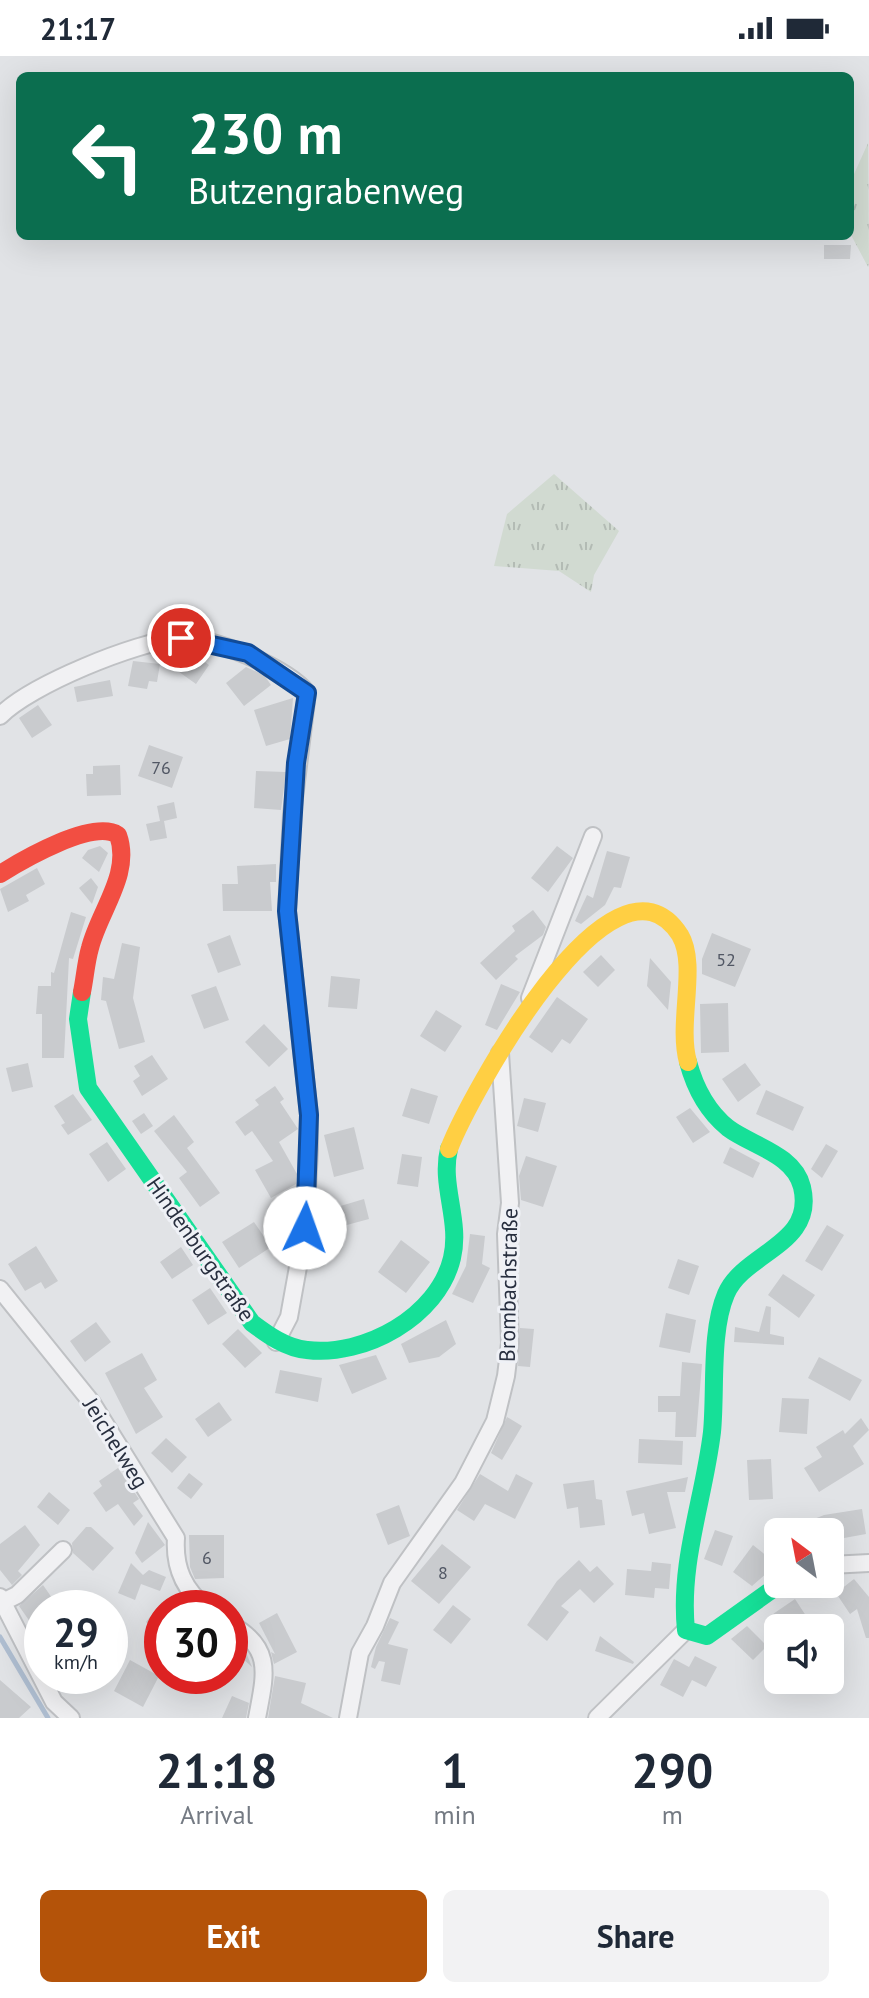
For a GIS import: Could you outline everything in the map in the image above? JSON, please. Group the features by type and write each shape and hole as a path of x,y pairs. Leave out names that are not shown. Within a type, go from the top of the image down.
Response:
{"street":[{"path":"0,716 94,660 181,638 248,653 307,693 296,763 287,911 309,1115 305,1228 289,1317 276,1342 306,1350 352,1347 408,1320 431,1298 450,1265 455,1238 456,1220 446,1163 448,1149 460,1119 522,1018 558,972 619,912 636,911 657,916 677,929 685,943 688,966 683,1042 703,1101 731,1130 767,1148 793,1168 801,1185 803,1204 797,1222 777,1250 731,1284 721,1307 712,1432 684,1587 686,1630 597,1718"},
{"name":"Hindenburgstraße","path":"0,874 33,853 100,830 110,830 118,835 124,852 106,910 90,946 78,1019 88,1088 252,1323 276,1342"},
{"path":"522,1018 593,836"},
{"name":"Brombachstraße","path":"348,1718 360,1653 375,1626 392,1583 463,1483 495,1421 506,1376 510,1343 506,1234 510,1203 500,1052"},
{"name":"Jeichelweg","path":"0,1289 92,1403 176,1538 175,1557 182,1580 189,1590"},
{"path":"63,1550 17,1595 2,1599 54,1702 71,1718"},
{"path":"844,1564 869,1563"},
{"path":"686,1630 694,1635 707,1636 764,1595"},
{"path":"248,1635 265,1665 257,1718"}],"green space":[{"path":"868,143 868,267 854,240 854,174"},
{"path":"554,474 619,531 594,575 591,592 559,571 494,566 507,514"}],"building":[{"path":"824,245 851,245 850,259 824,259"},
{"path":"188,650 209,665 196,684 175,669"},
{"path":"133,661 160,664 157,682 149,681 147,689 128,686"},
{"path":"246,667 264,675 271,685 244,706 226,683"},
{"path":"110,680 113,696 77,702 74,687"},
{"path":"293,698 290,739 266,746 254,710"},
{"path":"38,705 52,725 32,738 19,718"},
{"path":"149,745 183,757 172,788 138,776"},
{"path":"120,765 121,795 87,796 86,774 93,774 93,766"},
{"path":"256,771 286,772 281,810 254,808"},
{"path":"174,802 177,818 164,821 167,838 150,841 146,824 160,821 157,806"},
{"path":"100,846 108,853 99,872 82,858 88,850"},
{"path":"557,846 573,858 548,892 531,878"},
{"path":"607,851 630,857 621,888 614,887 605,905 581,924 575,921 587,895 593,898"},
{"path":"276,864 276,882 270,882 272,911 223,911 222,884 238,884 237,866"},
{"path":"37,868 45,884 26,895 29,901 8,912 0,889"},
{"path":"91,878 98,887 92,904 79,888"},
{"path":"533,910 546,927 543,935 515,956 518,959 496,980 480,963 515,931 512,926"},
{"path":"71,912 86,917 73,959 69,958 64,1058 42,1058 42,1014 36,1014 38,986 51,986 51,972 54,973"},
{"path":"712,933 751,949 735,987 702,974 702,959"},
{"path":"230,935 241,965 218,973 207,944"},
{"path":"122,943 140,947 133,998 145,1042 119,1049 106,1001 101,1000 103,977 114,979"},
{"path":"601,955 615,970 598,987 583,972"},
{"path":"650,958 671,982 668,1010 647,986"},
{"path":"331,976 360,979 357,1009 328,1007"},
{"path":"501,984 520,992 497,1030 485,1025"},
{"path":"216,986 229,1020 204,1029 191,995"},
{"path":"557,997 588,1019 570,1044 562,1039 552,1053 529,1037"},
{"path":"728,1003 729,1052 701,1053 700,1004"},
{"path":"436,1010 462,1026 445,1052 420,1036"},
{"path":"264,1024 288,1049 269,1067 245,1042"},
{"path":"152,1055 168,1079 142,1096 133,1081 140,1076 134,1066"},
{"path":"28,1063 33,1087 12,1092 6,1068"},
{"path":"745,1063 761,1085 738,1102 722,1079"},
{"path":"275,1086 284,1099 280,1102 298,1129 279,1142 297,1174 296,1184 271,1198 255,1170 273,1161 252,1131 245,1136 235,1122 259,1105 255,1100"},
{"path":"411,1088 438,1096 429,1124 402,1116"},
{"path":"766,1090 804,1107 793,1131 756,1114"},
{"path":"73,1094 92,1120 68,1135 61,1125 65,1123 54,1106"},
{"path":"524,1098 546,1103 538,1132 517,1126"},
{"path":"690,1108 710,1132 693,1143 676,1117"},
{"path":"144,1113 153,1126 141,1134 132,1121"},
{"path":"174,1115 194,1142 187,1148 220,1193 200,1207 179,1178 187,1172 154,1131"},
{"path":"354,1127 364,1169 334,1177 324,1135"},
{"path":"107,1142 126,1169 108,1182 89,1154"},
{"path":"826,1144 838,1151 822,1178 811,1169"},
{"path":"730,1147 760,1163 753,1178 723,1163"},
{"path":"402,1154 422,1157 418,1187 397,1184"},
{"path":"526,1156 557,1166 543,1207 521,1200 519,1176"},
{"path":"364,1199 369,1219 332,1229 327,1210"},
{"path":"254,1222 271,1247 239,1268 222,1242"},
{"path":"827,1225 844,1235 822,1271 805,1261"},
{"path":"470,1234 485,1236 482,1264 490,1268 473,1303 452,1294 466,1266"},
{"path":"401,1240 430,1262 406,1293 378,1272"},
{"path":"36,1246 58,1281 45,1289 41,1282 25,1291 8,1264"},
{"path":"181,1247 193,1265 172,1279 160,1262"},
{"path":"678,1259 699,1266 689,1295 668,1288"},
{"path":"783,1274 815,1295 799,1318 768,1295"},
{"path":"210,1288 227,1313 208,1325 192,1300"},
{"path":"766,1306 771,1307 770,1334 784,1337 784,1345 734,1342 735,1327 759,1332"},
{"path":"666,1313 696,1320 690,1353 659,1347"},
{"path":"446,1320 456,1344 439,1357 409,1363 401,1344"},
{"path":"96,1322 111,1342 85,1362 70,1341"},
{"path":"520,1328 534,1329 530,1367 518,1366"},
{"path":"238,1329 262,1353 245,1368 222,1344"},
{"path":"142,1353 157,1380 144,1388 163,1417 136,1434 105,1373"},
{"path":"376,1355 387,1379 352,1394 339,1365"},
{"path":"819,1357 862,1380 850,1401 808,1378"},
{"path":"682,1362 702,1364 696,1437 675,1437 676,1412 658,1412 658,1396 680,1396"},
{"path":"280,1370 322,1378 318,1402 275,1393"},
{"path":"782,1398 809,1399 807,1434 779,1432"},
{"path":"219,1402 232,1420 208,1437 195,1419"},
{"path":"507,1417 522,1426 502,1460 491,1453"},
{"path":"861,1418 869,1430 853,1446 864,1464 819,1492 804,1468 822,1457 816,1447 843,1430 845,1434"},
{"path":"166,1438 187,1457 172,1473 151,1453"},
{"path":"639,1439 683,1441 682,1465 638,1463"},
{"path":"771,1459 773,1499 749,1500 747,1460"},
{"path":"118,1468 139,1499 133,1503 143,1516 134,1526 118,1504 106,1512 93,1493 102,1486 99,1481"},
{"path":"189,1473 203,1484 191,1499 177,1488"},
{"path":"480,1474 508,1491 516,1474 533,1483 515,1519 485,1504 474,1521 457,1510"},
{"path":"688,1477 685,1492 667,1492 676,1528 649,1534 644,1513 632,1516 626,1491"},
{"path":"594,1480 596,1499 602,1500 605,1525 580,1528 578,1507 567,1509 563,1484"},
{"path":"49,1492 70,1510 58,1525 37,1507"},
{"path":"399,1505 410,1536 388,1545 376,1514"},
{"path":"862,1509 866,1534 844,1538 844,1518 817,1518"},
{"path":"148,1522 165,1545 142,1563 135,1553"},
{"path":"25,1525 40,1545 18,1571 22,1575 12,1585 0,1570 0,1544"},
{"path":"86,1527 91,1527 114,1548 93,1571 73,1553 72,1543"},
{"path":"715,1530 733,1536 722,1566 704,1559"},
{"path":"189,1535 224,1535 224,1578 195,1579 190,1567"},
{"path":"442,1544 471,1567 439,1604 411,1581"},
{"path":"753,1545 764,1554 764,1575 752,1586 733,1572"},
{"path":"579,1560 590,1572 597,1566 614,1584 594,1603 580,1589 561,1606 569,1612 547,1641 527,1625 557,1581"},
{"path":"652,1562 671,1564 669,1589 655,1588 654,1598 625,1595 627,1569 651,1571"},
{"path":"131,1563 143,1575 149,1570 166,1577 160,1590 141,1584 135,1600 128,1597 128,1590 119,1590"},
{"path":"854,1579 869,1597 869,1638 866,1638 857,1609 850,1614 839,1598 844,1598 844,1587"},
{"path":"795,1599 805,1614 773,1614"},
{"path":"453,1605 471,1619 451,1644 433,1630"},
{"path":"277,1613 297,1652 274,1664 271,1652 275,1654 259,1623"},
{"path":"390,1618 399,1622 388,1644 408,1649 400,1685 381,1681 385,1662 379,1661 375,1669 371,1667 376,1647"},
{"path":"747,1626 764,1643 764,1649 753,1660 731,1639"},
{"path":"600,1636 634,1662 633,1664 595,1651"},
{"path":"695,1656 717,1667 706,1687 692,1680 683,1697 660,1685 674,1659 689,1667"},
{"path":"130,1660 144,1668 144,1694 150,1694 143,1707 119,1694 128,1694"},
{"path":"275,1676 306,1683 301,1703 333,1718 268,1718"},
{"path":"0,1680 31,1707 19,1718 0,1718"},
{"path":"232,1696 249,1703 246,1718 222,1718"}],"waterway":[{"path":"0,1637 48,1718"}],"traffic: fast":[{"path":"82,992 78,1019 88,1088 252,1323 285,1344 307,1350 352,1347 396,1329 431,1298 444,1279 454,1244 447,1176 449,1149"},
{"path":"688,1062 694,1081 714,1114 728,1128 790,1166 802,1187 803,1207 799,1222 789,1235 735,1280 721,1309 716,1343 712,1432 686,1580 686,1630 707,1636 764,1595"}],"traffic: slow":[{"path":"449,1149 484,1080 546,984 582,944 618,918 652,912 680,935 687,962 685,1047 688,1062"}],"traffic: jam":[{"path":"0,874 76,836 107,831 118,835 121,850 118,878 94,934 82,992"}],"route":[{"path":"181,638 248,653 302,686 307,693 306,715 296,763 287,911 309,1115 305,1228"}]}
